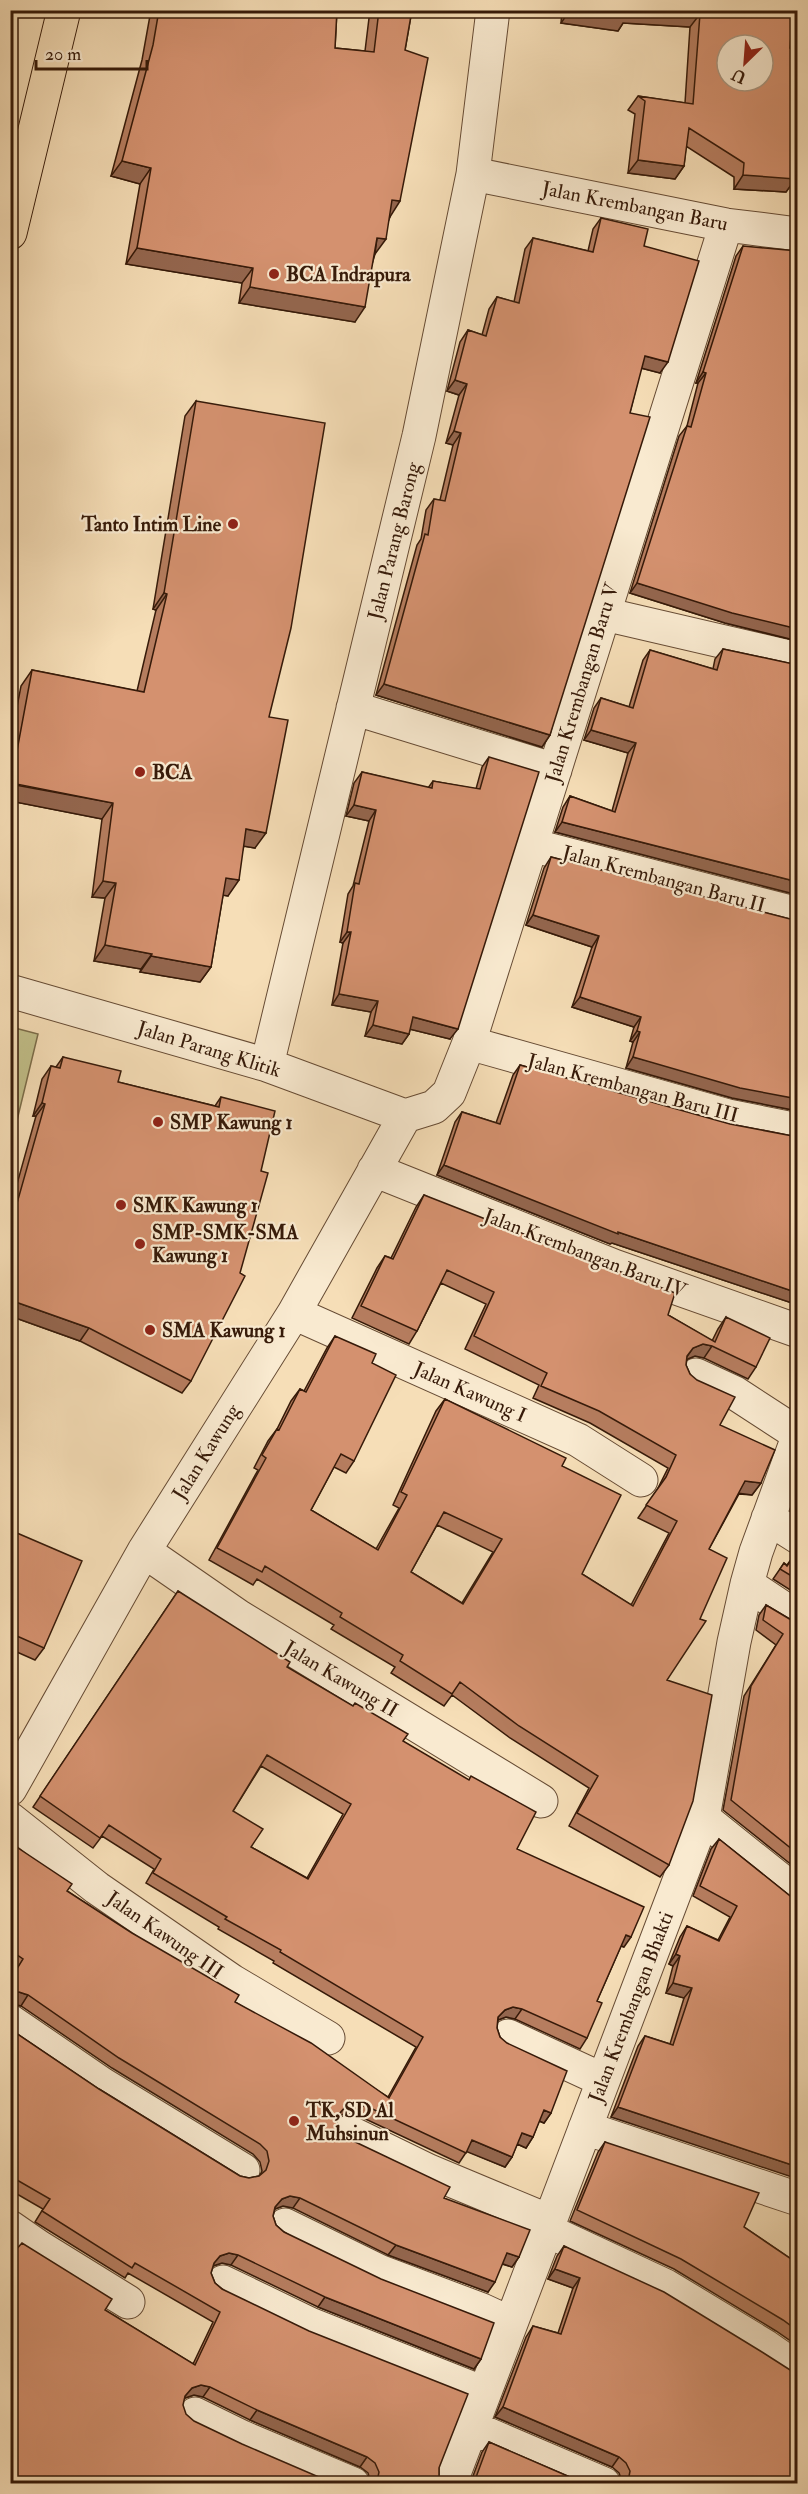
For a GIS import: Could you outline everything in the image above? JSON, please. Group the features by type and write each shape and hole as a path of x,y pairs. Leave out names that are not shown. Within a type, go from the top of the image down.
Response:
{"main road":[{"path":"10,233 64,10"}],"street":[{"name":"Jalan Parang Barong","path":"267,1065 419,436 472,174 493,10"},
{"name":"Jalan Krembangan Baru","path":"472,174 726,225 798,234"},
{"name":"Jalan Krembangan Baru V","path":"405,1116 434,1107 449,1093 469,1043 726,225"},
{"path":"604,614 798,659"},
{"path":"353,708 555,770"},
{"name":"Jalan Krembangan Baru II","path":"531,844 798,914"},
{"name":"Jalan Parang Klitik","path":"10,991 267,1065 405,1116"},
{"name":"Jalan Krembangan Baru III","path":"469,1043 677,1103 798,1130"},
{"name":"Jalan Kawung","path":"10,1789 144,1551 294,1313 405,1116"},
{"name":"Jalan Krembangan Baru IV","path":"374,1170 614,1266 798,1331"},
{"name":"Jalan Kawung I","path":"294,1313 578,1440 641,1480"},
{"path":"696,1375 735,1393 798,1435"},
{"name":"Jalan Krembangan Bhakti","path":"450,2484 703,1818 734,1642 747,1584 798,1435"},
{"path":"768,1518 798,1538"},
{"name":"Jalan Kawung II","path":"144,1551 238,1616 541,1802"},
{"path":"747,1584 798,1618"},
{"path":"703,1818 798,1894"},
{"name":"Jalan Kawung III","path":"10,1819 98,1888 232,1981 328,2038"},
{"path":"10,2021 102,2084 243,2170"},
{"path":"508,2036 603,2080"},
{"path":"585,2128 798,2199"},
{"path":"349,2132 548,2226 666,2286 765,2346 798,2369"},
{"path":"285,2225 390,2276 482,2310 510,2323"},
{"path":"10,2227 128,2302"},
{"path":"223,2282 310,2325 484,2393"},
{"path":"195,2414 242,2437 353,2484"},
{"path":"471,2427 604,2484"}],"shaded area":[{"path":"10,1027 38,1034 11,1145"}],"building":[{"path":"159,10 337,10 335,48 374,52 379,10 412,10 405,50 428,58 400,201 392,200 386,239 377,238 365,307 250,287 253,268 137,248 151,168 122,161 153,45"},
{"path":"577,10 628,10 627,17"},
{"path":"645,10 793,10 790,48 798,49 798,171 795,171 795,179 743,175 744,163 689,128 684,166 638,160 645,101 638,96 693,104 700,14"},
{"path":"601,218 648,229 644,246 699,261 668,362 645,356 630,413 650,417 550,735 384,684 425,534 428,535 434,499 445,501 461,433 454,431 467,384 455,380 468,330 486,336 497,297 519,303 533,238 593,252"},
{"path":"743,246 798,251 798,275 794,288 798,289 798,629 732,613 637,583 687,426 691,427 706,373 703,372"},
{"path":"196,401 325,423 291,628 269,717 288,720 266,833 246,829 239,880 226,878 211,967 105,945 116,883 103,881 113,803 11,783 32,670 144,692 167,594 164,593"},
{"path":"723,649 798,665 798,882 562,822 570,796 615,812 636,743 591,730 601,698 633,708 650,650 717,670"},
{"path":"489,757 539,772 458,1029 413,1017 409,1034 373,1025 378,1001 339,994 351,932 347,932 355,883 359,884 376,810 354,805 362,772 432,788 433,781 480,789"},
{"path":"551,857 798,921 798,1099 740,1088 633,1057 640,1032 637,1031 641,1017 580,997 599,936 533,915"},
{"name":"SMP-SMK-SMA Kawung 1","path":"63,1057 121,1071 118,1082 219,1107 221,1097 275,1111 261,1171 268,1173 240,1273 245,1276 191,1381 89,1328 10,1300 10,1228 45,1104 42,1103 51,1066 60,1068"},
{"path":"520,1065 730,1124 798,1137 798,1293 618,1232 618,1234 444,1165 462,1112 500,1124"},
{"path":"424,1195 675,1293 668,1315 715,1342 726,1317 770,1338 756,1367 703,1344 693,1348 687,1356 686,1365 690,1374 697,1380 735,1397 720,1425 775,1450 761,1483 745,1481 709,1549 727,1558 700,1619 706,1621 667,1680 712,1695 693,1801 669,1865 577,1813 598,1776 519,1726 460,1682 452,1694 400,1661 403,1655 340,1617 342,1613 265,1566 262,1572 217,1548 266,1458 262,1455 277,1429 279,1430 300,1389 306,1392 335,1336 376,1354 372,1363 396,1375 354,1461 341,1454 311,1510 378,1550 407,1495 401,1492 445,1399 566,1458 562,1466 621,1495 582,1574 633,1606 677,1521 646,1505 666,1477 676,1455 599,1411 541,1386 547,1373 474,1336 494,1292 447,1270 417,1331 361,1306 385,1256 393,1259","holes":["444,1512 502,1539 463,1604 411,1572"]},
{"path":"10,1530 82,1561 44,1648 10,1633"},
{"path":"798,1550 798,1580 780,1569 784,1563 787,1566"},
{"path":"178,1591 290,1662 287,1667 353,1706 355,1703 408,1734 403,1741 469,1780 471,1776 536,1812 517,1849 644,1907 631,1937 626,1935 597,2001 602,2003 587,2038 522,2009 513,2007 505,2010 498,2017 497,2028 500,2037 507,2043 567,2071 551,2113 544,2110 533,2137 522,2133 512,2157 472,2140 466,2153 364,2105 354,2103 346,2106 339,2114 337,2123 340,2132 347,2138 450,2187 444,2198 530,2230 519,2257 507,2253 495,2282 396,2245 300,2198 290,2196 282,2199 275,2207 273,2216 276,2225 284,2232 381,2279 494,2323 481,2359 325,2297 238,2255 229,2253 220,2256 214,2263 211,2273 215,2283 222,2289 309,2331 468,2394 439,2468 442,2484 376,2484 379,2472 375,2463 367,2457 201,2385 192,2388 185,2396 183,2405 186,2414 194,2421 335,2484 10,2484 10,2251 13,2253 22,2243 112,2299 105,2310 195,2365 220,2312 135,2263 132,2268 42,2211 50,2199 10,2176 10,2029 99,2089 240,2176 249,2178 259,2176 266,2170 269,2161 267,2151 260,2144 119,2058 28,1995 19,1992 10,1994 10,1980 23,1959 10,1950 10,1847 12,1844 72,1884 67,1891 132,1933 239,1995 235,2002 311,2043 389,2098 423,2037 280,1952 281,1950 225,1919 227,1917 153,1873 161,1859 109,1825 100,1838 40,1796","holes":["267,1755 351,1804 308,1879 251,1847 263,1829 233,1811"]},
{"path":"766,1605 798,1624 798,1854 731,1800 751,1686 783,1634 763,1620"},
{"path":"719,1839 798,1900 798,2167 618,2107 645,2036 673,2045 692,1988 673,1983 680,1956 676,1954 687,1926 719,1941 737,1906 700,1886"},
{"path":"605,2142 759,2193 744,2227 794,2261 798,2255 798,2331 681,2259 577,2210"},
{"path":"564,2246 664,2292 798,2375 798,2484 627,2484 630,2471 619,2457 503,2407 533,2326 561,2334 580,2278 555,2269"},
{"path":"489,2442 586,2484 473,2484"}],"place":[{"name":"BCA Indrapura","path":"274,274"},
{"name":"Tanto Intim Line","path":"233,524"},
{"name":"BCA","path":"140,772"},
{"name":"SMP Kawung 1","path":"158,1122"},
{"name":"SMK Kawung 1","path":"121,1205"},
{"name":"SMP-SMK-SMA Kawung 1","path":"140,1244"},
{"name":"SMA Kawung 1","path":"150,1330"},
{"name":"TK, SD Al Muhsinun","path":"294,2121"}]}
